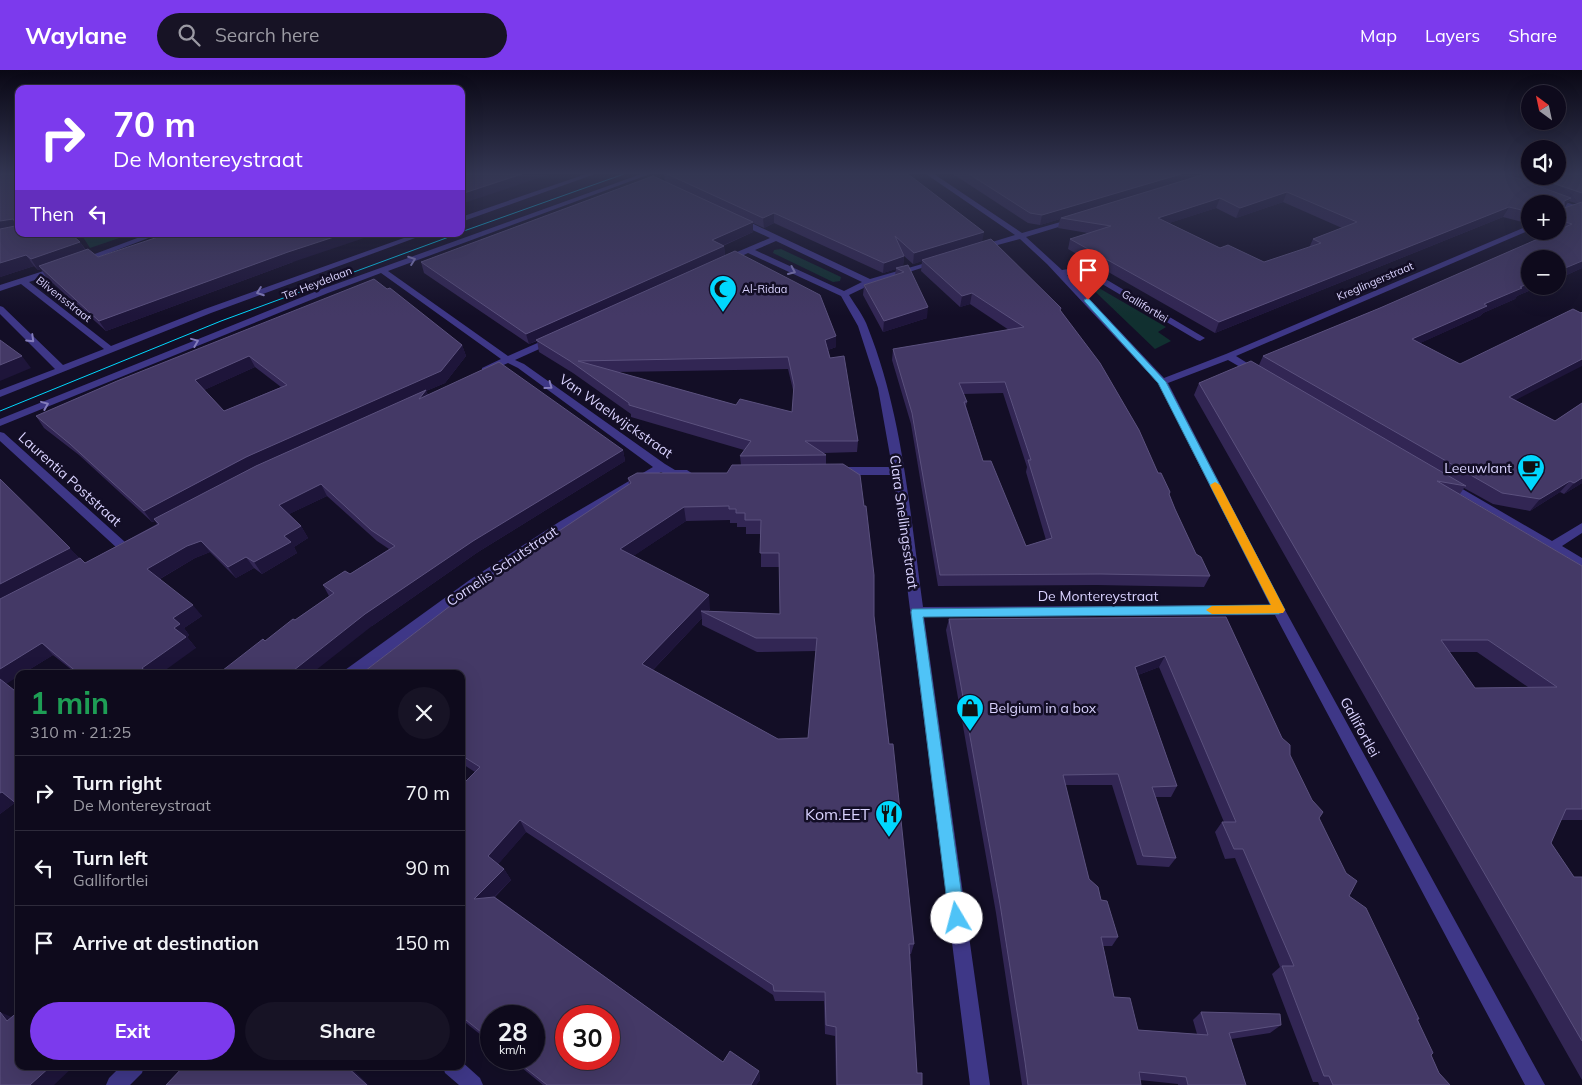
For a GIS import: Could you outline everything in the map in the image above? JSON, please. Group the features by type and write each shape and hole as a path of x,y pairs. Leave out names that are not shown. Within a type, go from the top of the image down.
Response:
{"street":[{"name":"Ter Heydelaan","path":"0,423 200,340 514,221"},
{"path":"741,221 869,282"},
{"name":"Gallifortlei","path":"1000,221 1021,236 1061,273 1162,382 1279,610 1535,1085"},
{"path":"970,252 1068,221"},
{"name":"Kreglingerstraat","path":"1229,356 1521,231"},
{"path":"24,282 147,237"},
{"name":"Ter Heydelaan","path":"0,394 109,350 414,237"},
{"path":"721,263 777,238"},
{"path":"748,250 844,294 869,282 942,260"},
{"name":"Van Waelwijckstraat","path":"382,270 508,360 521,366 661,467 673,474 700,473"},
{"name":"Gallifortlei","path":"1061,273 1089,272 1200,338"},
{"name":"Blivensstraat","path":"0,288 24,282 109,350"},
{"name":"Clara Snellingsstraat","path":"844,294 863,326 883,388 898,471 980,1085"},
{"path":"0,309 61,369"},
{"path":"472,376 561,336"},
{"path":"1162,382 1229,356 1263,376"},
{"name":"Laurentia Poststraat","path":"0,435 121,545"},
{"name":"Cornelis Schutstraat","path":"355,670 475,582 563,525 661,467"},
{"path":"822,472 898,471"},
{"path":"1433,476 1582,564"},
{"path":"1552,547 1582,528"},
{"name":"De Montereystraat","path":"916,612 1279,610"},
{"path":"116,1085 131,1070"},
{"path":"456,1070 473,1085"}],"green space":[{"path":"83,237 122,237 90,248"},
{"path":"781,249 841,277 840,281 833,282 773,253 774,250"},
{"path":"1080,277 1166,327 1158,332 1171,341 1155,349"}],"building":[{"path":"531,221 753,222 712,240 724,246 526,334 421,262"},
{"path":"792,221 970,221 984,232 914,253 895,236 904,256 884,263"},
{"path":"1082,221 1165,221 1220,248 1228,245 1264,262 1321,243 1313,239 1357,222 1356,221 1473,221 1219,322 1070,239 1111,226"},
{"path":"1566,221 1582,221 1582,261 1566,268 1566,250 1521,250 1521,288 1484,304 1487,306 1412,339 1460,364 1573,309 1582,312 1582,359 1509,397 1555,421 1582,403 1582,478 1574,483 1570,481 1540,499 1502,493 1263,356 1380,308 1535,240 1566,240 1566,227 1572,224"},
{"path":"15,226 15,237 74,237 80,242 31,259 26,255 0,263 0,229"},
{"path":"158,237 334,237 99,321 39,266 88,249 98,257"},
{"path":"991,239 1061,308 1060,310 1100,363 1139,430 1158,473 1161,473 1170,492 1169,494 1175,509 1196,554 1201,557 1210,576 1101,574 940,575 912,413 893,349 1024,327 972,293 962,296 922,260","holes":["1005,382 1031,460 1028,460 1052,538 1026,546 991,461 983,461 964,402 967,402 959,383"]},
{"path":"735,251 820,295 836,336 825,340 830,358 844,356 858,441 805,441 826,455 740,456 751,441 629,405 629,403 570,361 536,340","holes":["788,357 794,385 792,412 740,399 736,405 578,361"]},
{"path":"908,265 928,307 884,321 864,285 904,272 896,268"},
{"path":"374,279 387,289 390,288 462,345 441,371 246,457 144,511 36,416 117,381","holes":["249,356 287,385 224,411 195,380"]},
{"path":"0,340 22,356 0,365"},
{"path":"1251,361 1466,486 1437,481 1582,566 1582,809 1566,809 1551,843 1574,877 1582,877 1582,1041 1199,383","holes":["1441,640 1488,640 1557,687 1475,688"]},
{"path":"499,362 623,450 473,541 365,614 294,670 223,670 263,639 265,641 293,619 295,620 334,593 323,585 345,571 350,574 395,546 371,530 321,484 279,505 301,526 284,536 291,542 254,562 246,557 228,567 201,541 187,546 147,569 193,605 173,618 180,624 174,628 186,637 142,668 144,670 74,670 42,643 0,669 0,599 80,558 85,563 159,524 154,519 256,466 426,390 419,399"},
{"path":"843,464 860,475 864,506 866,506 874,575 874,616 889,744 893,744 914,944 909,944 917,1073 922,1073 922,1085 837,1085 836,1027 826,1025 825,992 774,991 773,985 520,820 488,856 504,869 474,899 494,897 723,1062 730,1051 759,1071 751,1085 547,1085 528,1070 545,1070 545,1005 480,1005 480,1031 465,1019 465,782 480,767 465,758 465,670 366,670 475,587 631,483 628,478 637,473 727,473 732,465","holes":["729,506 729,509 736,509 736,513 745,513 745,520 761,520 760,553 779,553 780,614 701,611 756,638 817,638 808,738 778,739 642,664 709,595 620,549 684,507"]},
{"path":"0,479 70,548 0,584"},
{"path":"1226,617 1282,738 1290,745 1290,755 1312,800 1323,812 1319,818 1346,873 1357,881 1349,896 1366,908 1419,1019 1417,1019 1433,1053 1431,1055 1439,1073 1450,1085 1333,1085 1329,1076 1324,1076 1282,966 1294,966 1243,849 1234,849 1222,822 1236,822 1165,656 1135,667 1177,786 1152,787 1176,858 1143,856 1118,774 1063,775 1089,879 1098,887 1101,900 1107,901 1118,937 1101,937 1114,997 1130,998 1138,1030 1208,1035 1201,1012 1280,1014 1281,1025 1229,1033 1246,1085 1188,1085 1186,1077 1139,1072 1141,1085 1028,1085 1000,904 949,619"},
{"path":"0,679 15,691 15,803 2,792 0,793"},
{"path":"0,1012 7,1021 15,1014 15,1070 47,1070 30,1085 0,1085"},
{"path":"180,1070 350,1070 367,1085 166,1085"}],"tram line":[{"path":"465,231 491,221"},
{"path":"0,411 221,321 449,237"}],"slow traffic":[{"path":"1212,610 1279,610 1215,485"}],"place":[{"name":"Al-Ridaa","path":"723,313"},
{"name":"Leeuwlant","path":"1531,492"},
{"name":"Belgium in a box","path":"970,732"},
{"name":"Kom.EET","path":"889,838"}],"route":[{"path":"957,918 916,612 1279,610 1162,382 1088,300"}]}
